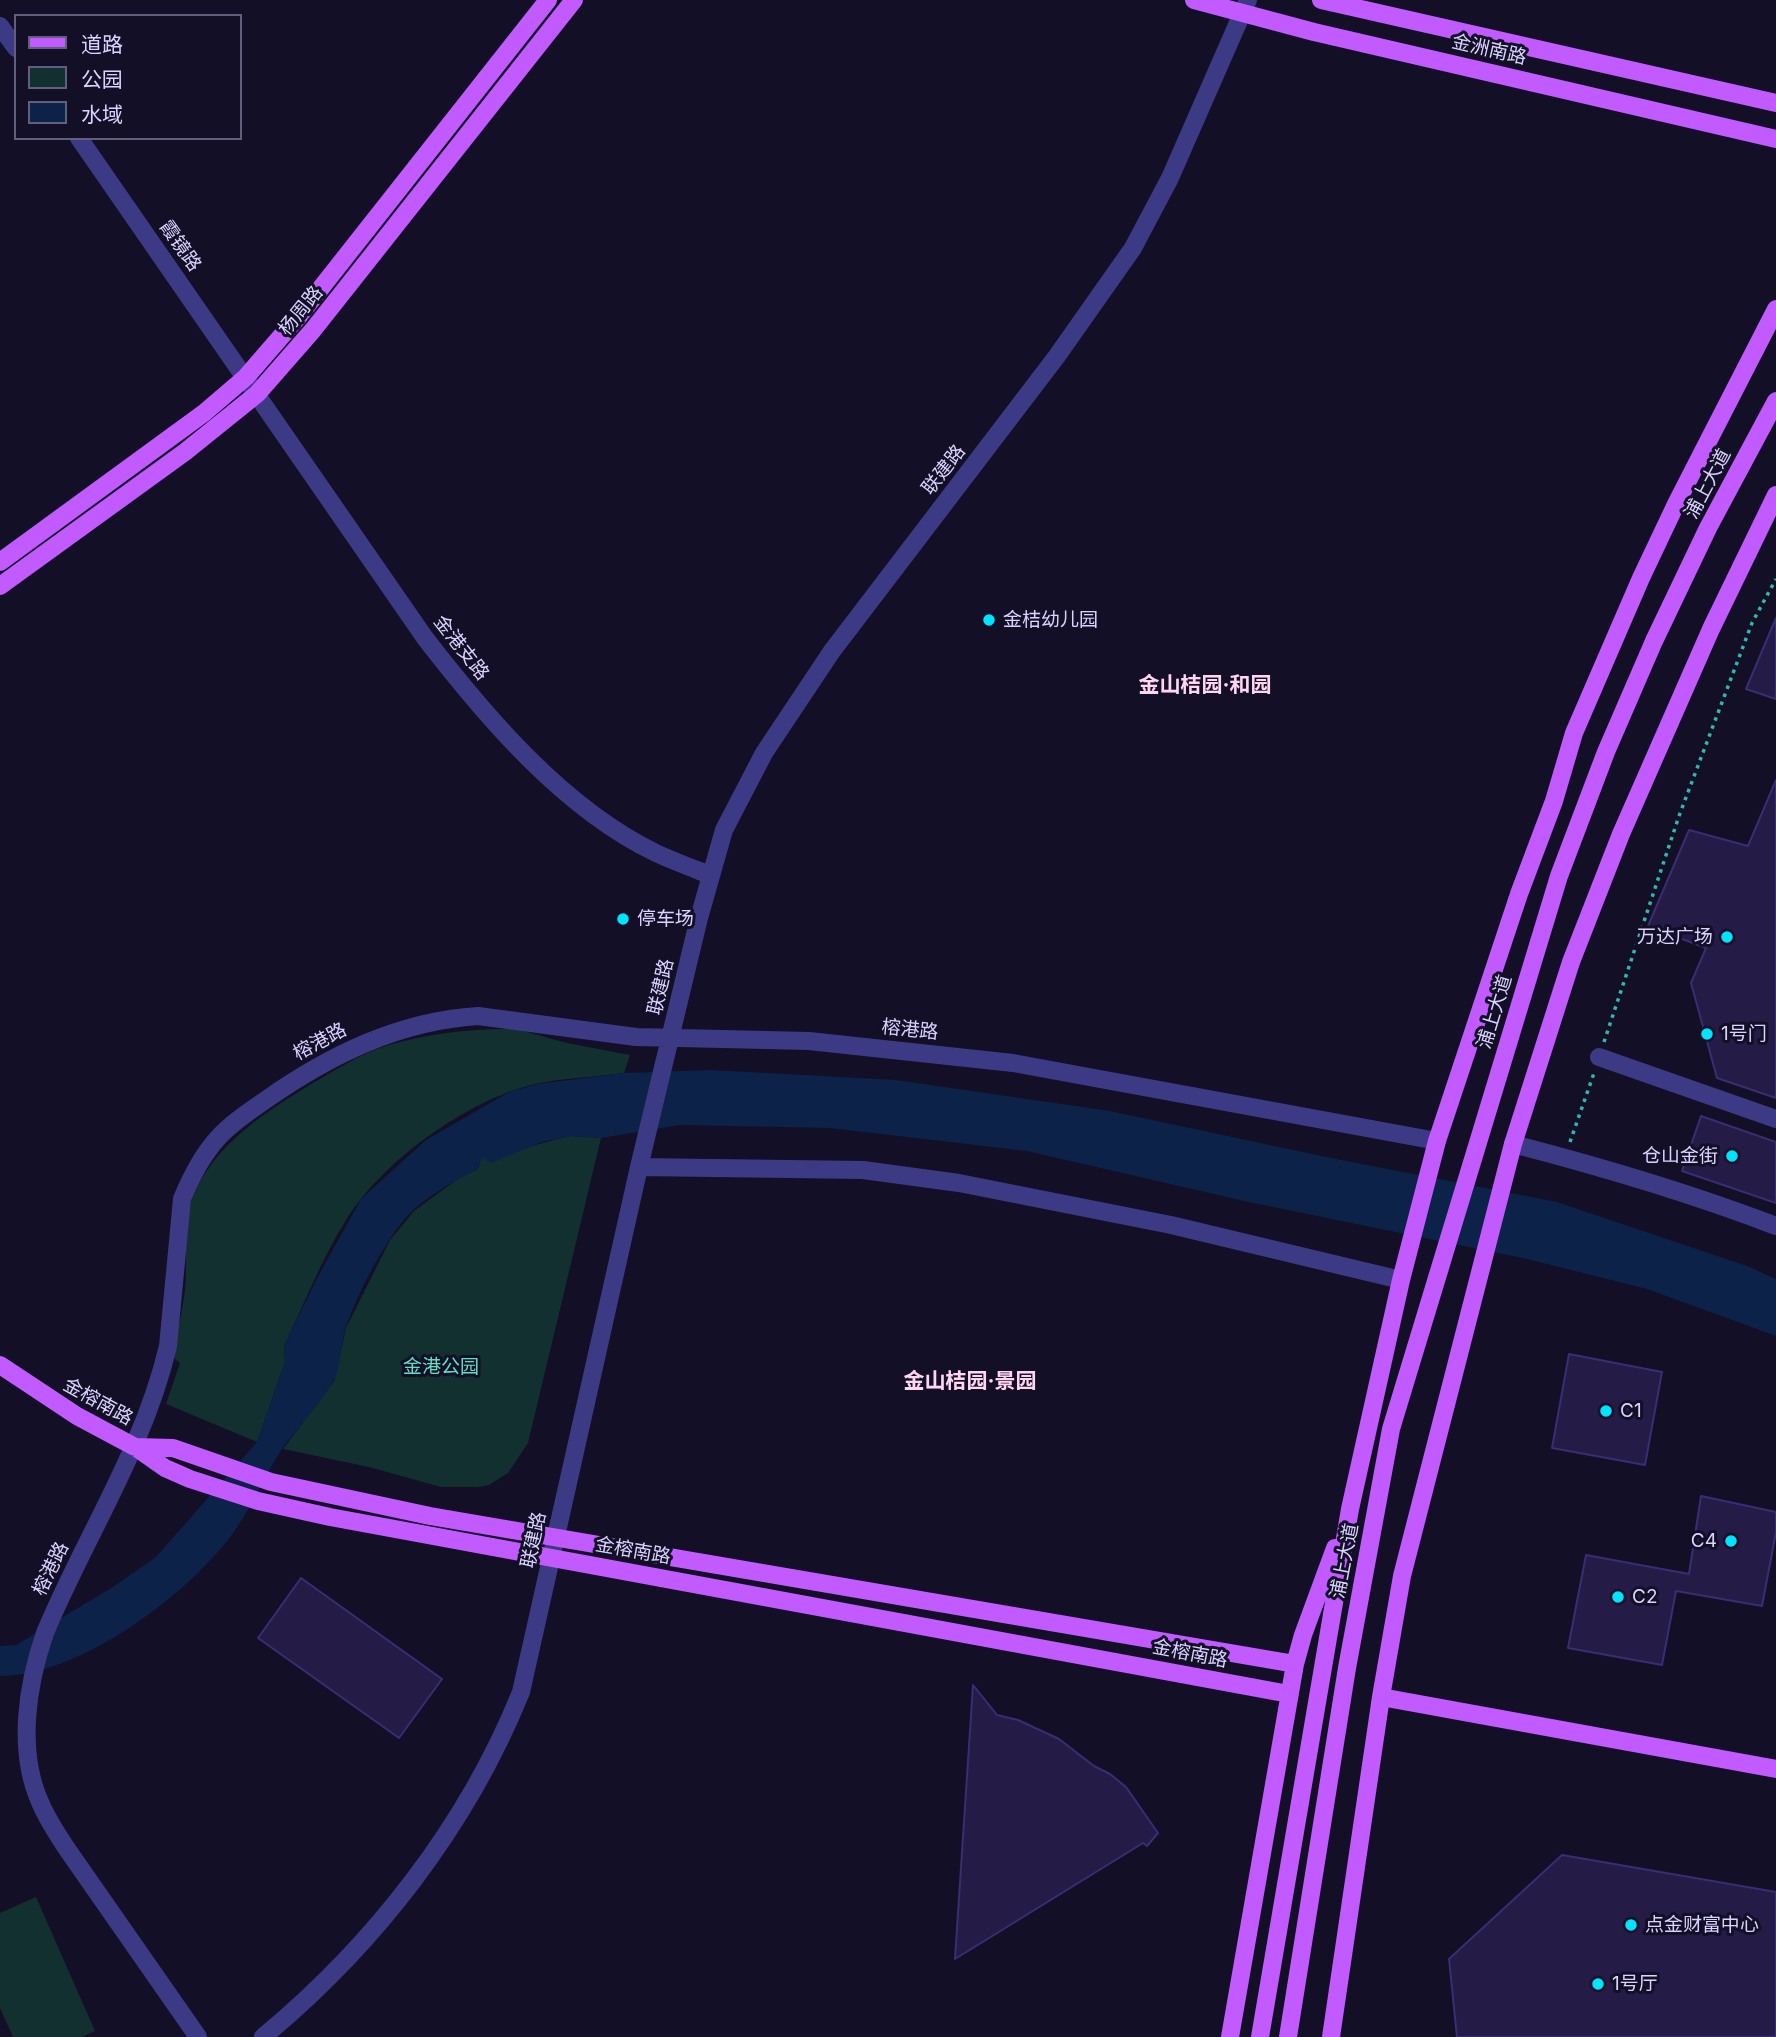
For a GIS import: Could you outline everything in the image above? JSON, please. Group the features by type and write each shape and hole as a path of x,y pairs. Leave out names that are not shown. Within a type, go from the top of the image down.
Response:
{"main road":[{"name":"杨周路","path":"0,562 204,414 246,377 298,317 548,0"},
{"name":"杨周路","path":"0,586 186,452 257,394 313,330 574,0"},
{"name":"金洲南路","path":"1194,0 1246,7 1314,32 1776,139"},
{"name":"金洲南路","path":"1321,0 1776,103"},
{"name":"浦上大道","path":"1260,2037 1350,1508 1401,1280 1437,1141 1514,906 1554,801 1574,733 1677,502 1776,309"},
{"name":"浦上大道","path":"1288,2037 1346,1668 1391,1429 1559,876 1606,752 1654,641 1708,528 1776,401"},
{"path":"1331,2037 1381,1697 1402,1576 1513,1144 1571,962 1624,824 1711,629 1776,495"},
{"name":"金榕南路","path":"0,1365 76,1416 135,1447 165,1468 258,1501 330,1517 1289,1694"},
{"path":"135,1447 173,1448 271,1482 430,1516 1295,1664"},
{"name":"浦上大道","path":"1230,2037 1295,1664 1350,1508"},
{"path":"1381,1697 1776,1769"}],"street":[{"name":"联建路","path":"263,2037 319,1987 372,1931 413,1879 479,1783 521,1692 639,1167 710,875 734,807 797,702 865,606 1057,356 1133,248 1170,178 1246,7"},
{"path":"0,26 14,45"},
{"name":"霞镜路","path":"80,140 246,377"},
{"name":"金港支路","path":"246,377 425,638 464,688 512,740 559,785 603,820 654,852 710,875"},
{"name":"榕港路","path":"198,2037 47,1818 33,1782 27,1734 32,1684 45,1633 135,1447 163,1368 168,1346 182,1199 189,1180 207,1151 236,1122 308,1072 356,1046 395,1032 454,1018 498,1017 572,1030 671,1038 809,1041 1013,1063 1437,1141"},
{"path":"1600,1057 1776,1119"},
{"path":"1513,1144 1565,1157 1714,1203 1776,1226"},
{"path":"639,1167 863,1170 959,1183 1171,1225 1401,1280"}],"path":[{"path":"1565,1157 1679,816 1752,623 1776,579"}],"green space":[{"path":"516,1029 567,1043 630,1055 624,1073 535,1084 482,1104 428,1136 380,1177 345,1222 313,1283 284,1346 285,1362 257,1442 166,1404 180,1363 172,1357 185,1294 186,1233 190,1203 215,1159 229,1144 261,1117 296,1094 379,1048 452,1032"},
{"name":"金港公园","path":"571,1136 601,1138 528,1443 508,1473 489,1485 441,1487 369,1467 283,1449 334,1381 346,1328 390,1240 414,1211 459,1178 478,1169 482,1156 505,1153"},
{"path":"36,1897 95,2031 82,2037 13,2037 0,2008 0,1913"}],"water":[{"path":"711,1070 896,1080 1110,1111 1557,1202 1747,1266 1776,1279 1776,1336 1647,1289 1527,1259 1244,1201 1027,1151 830,1128 680,1125 601,1138 571,1136 542,1142 491,1163 482,1157 478,1169 438,1191 404,1220 379,1257 357,1300 346,1327 338,1370 332,1383 284,1446 236,1529 192,1579 163,1604 98,1646 65,1662 32,1672 0,1676 0,1646 16,1645 113,1587 156,1557 257,1442 285,1362 284,1346 317,1278 361,1199 426,1140 509,1092 537,1084 624,1073"}],"building":[{"path":"1776,618 1776,699 1746,689"},
{"name":"万达广场","path":"1776,780 1776,1098 1717,1078 1691,983 1706,948 1648,926 1689,830 1748,846"},
{"name":"仓山金街","path":"1701,1116 1776,1142 1776,1203 1682,1171"},
{"path":"1569,1354 1662,1372 1645,1465 1552,1448"},
{"path":"1701,1496 1776,1512 1776,1532 1762,1606 1676,1591 1662,1665 1568,1648 1586,1555 1689,1574"},
{"path":"301,1578 442,1679 399,1738 258,1638"},
{"path":"973,1685 997,1715 1018,1720 1059,1739 1094,1766 1110,1774 1126,1787 1158,1833 1147,1846 1143,1843 955,1959"},
{"name":"点金财富中心","path":"1562,1855 1776,1892 1776,2037 1457,2037 1449,1959"}],"place":[{"name":"金桔幼儿园","path":"989,620"},
{"name":"停车场","path":"623,919"},
{"name":"万达广场","path":"1727,937"},
{"name":"1号门","path":"1707,1034"},
{"name":"仓山金街","path":"1732,1156"},
{"name":"C1","path":"1606,1411"},
{"name":"C4","path":"1731,1541"},
{"name":"C2","path":"1618,1597"},
{"name":"点金财富中心","path":"1631,1925"},
{"name":"1号厅","path":"1598,1984"}],"district":[{"name":"金山桔园·和园","path":"1205,686"},
{"name":"金山桔园·景园","path":"970,1382"}]}
